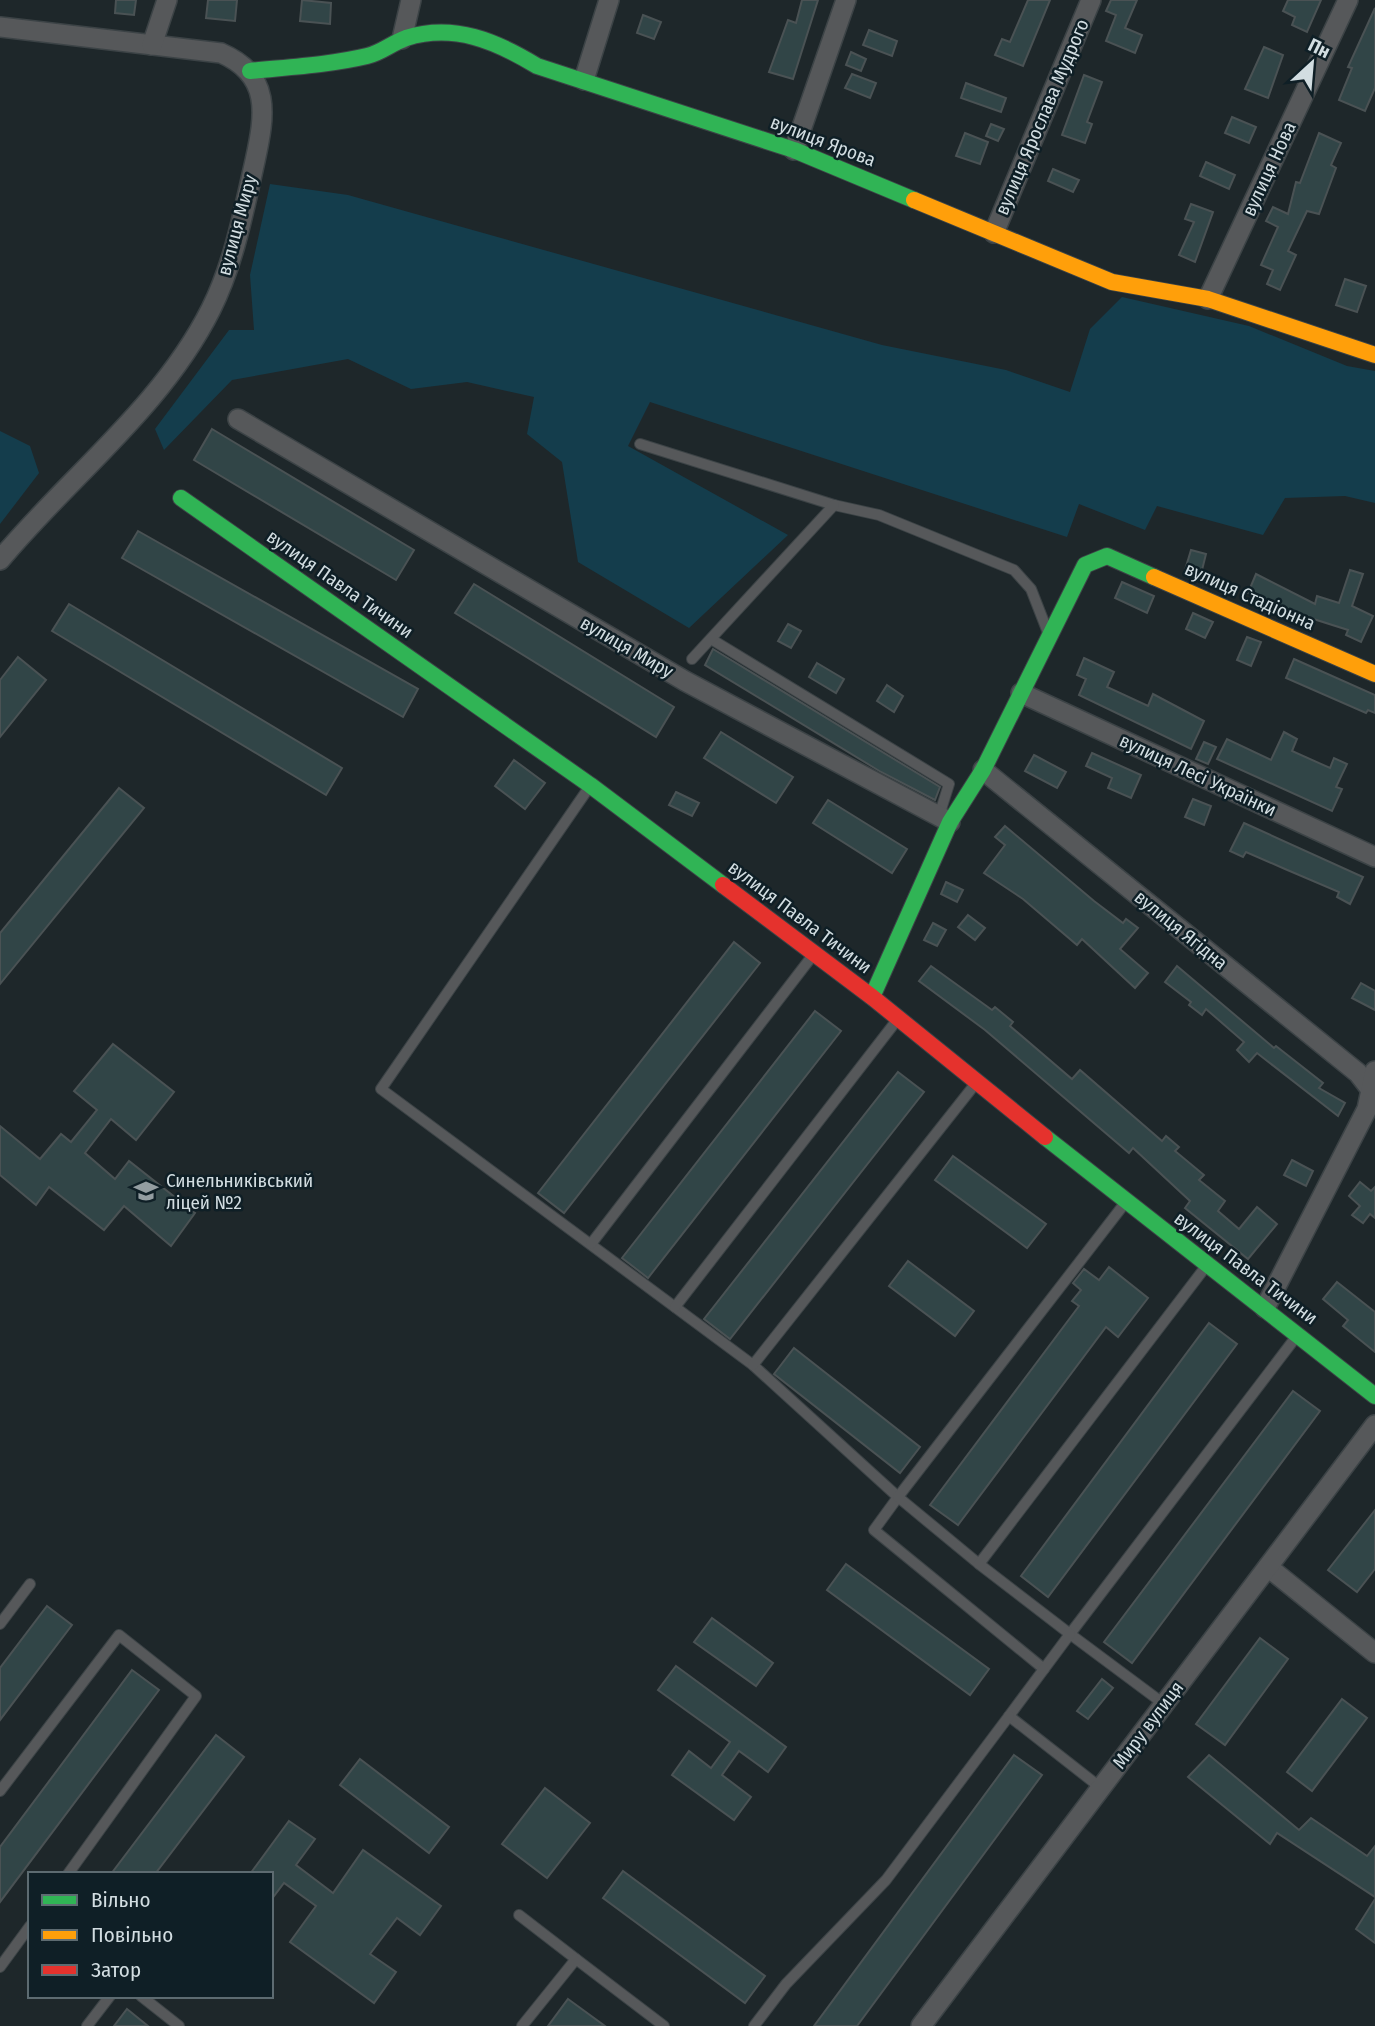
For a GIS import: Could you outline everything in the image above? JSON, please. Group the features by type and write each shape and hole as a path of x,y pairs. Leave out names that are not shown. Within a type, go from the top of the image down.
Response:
{"street":[{"path":"152,45 167,0"},
{"path":"402,39 411,0"},
{"path":"584,80 609,0"},
{"path":"794,150 846,0"},
{"name":"вулиця Ярослава Мудрого","path":"994,233 1091,0"},
{"name":"вулиця Нова","path":"1208,299 1348,0"},
{"path":"0,27 221,53 237,60 250,71"},
{"name":"вулиця Ярова","path":"250,71 375,54 402,39 435,32 461,32 501,43 537,65 794,150 1112,282 1208,299 1375,355"},
{"name":"вулиця Миру","path":"0,560 156,390 176,366 212,308 231,255 260,136 261,96 250,71"},
{"name":"вулиця Миру","path":"237,419 685,681 945,819"},
{"name":"вулиця Павла Тичини","path":"181,498 590,785 872,997 1126,1202 1299,1334 1375,1396"},
{"name":"вулиця Стадіонна","path":"1049,637 1085,565 1094,559 1107,556 1375,674"},
{"path":"872,997 945,819 983,770 1049,637"},
{"name":"вулиця Лесі Українки","path":"1021,694 1375,857"},
{"name":"вулиця Ягідна","path":"983,770 1373,1085"},
{"path":"1265,1308 1367,1109 1373,1085"},
{"name":"Миру вулиця","path":"921,2026 1375,1425"},
{"path":"1268,1567 1375,1653"}],"lane":[{"path":"640,444 834,505 879,514 1014,570 1031,589 1049,637"},
{"path":"692,659 834,505"},
{"path":"711,639 949,784 945,819"},
{"path":"590,785 381,1088 753,1365 898,1497 979,1564 1164,1704"},
{"path":"591,1244 813,954"},
{"path":"675,1307 897,1019"},
{"path":"753,1365 976,1083"},
{"path":"1044,1668 874,1530 1126,1202"},
{"path":"979,1564 1208,1265"},
{"path":"754,2026 786,1984 886,1880 1299,1334"},
{"path":"0,1624 30,1584"},
{"path":"0,1791 119,1635 196,1696 69,1872"},
{"path":"1009,1716 1101,1788"},
{"path":"519,1915 664,2026"},
{"path":"0,1967 28,1929"},
{"path":"522,2026 576,1959"},
{"path":"87,2026 108,1998"},
{"path":"144,1998 179,2026"}],"shaded area":[{"path":"270,184 348,195 882,345 1006,370 1070,392 1090,329 1122,297 1249,326 1347,366 1375,371 1375,503 1345,496 1285,498 1263,535 1157,506 1145,530 1079,504 1067,537 650,402 628,446 788,535 689,628 578,562 562,462 527,434 534,397 467,382 411,389 348,359 232,380 164,450 155,429 229,330 254,330 250,275"},
{"path":"0,431 30,446 39,473 0,524"}],"building":[{"path":"116,0 136,0 134,15 115,13"},
{"path":"208,0 237,0 235,21 206,18"},
{"path":"302,0 331,3 330,24 300,21"},
{"path":"802,0 818,0 793,79 769,72 788,20 796,23"},
{"path":"1028,0 1050,0 1023,66 995,55 1002,39 1010,42"},
{"path":"1111,0 1137,0 1125,28 1142,35 1135,53 1106,41 1116,15 1106,11"},
{"path":"1288,0 1321,0 1307,32 1292,25 1295,17 1283,11"},
{"path":"1375,8 1375,88 1365,111 1339,100 1352,68 1348,67"},
{"path":"643,15 661,22 654,39 637,33"},
{"path":"869,30 897,41 892,56 863,45"},
{"path":"1264,47 1283,55 1268,98 1245,89"},
{"path":"851,52 866,59 861,71 846,65"},
{"path":"852,74 876,83 870,98 845,88"},
{"path":"1084,75 1102,82 1087,122 1092,124 1085,143 1062,135"},
{"path":"966,83 1006,98 1001,112 961,98"},
{"path":"1232,117 1256,127 1249,143 1225,133"},
{"path":"991,124 1004,129 998,141 986,136"},
{"path":"965,133 988,142 980,164 956,156"},
{"path":"1319,133 1341,143 1331,165 1336,168 1319,214 1307,211 1288,251 1296,255 1280,290 1267,284 1273,270 1261,265 1278,227 1266,221 1273,207 1288,214 1296,182 1300,183"},
{"path":"1206,162 1235,175 1229,189 1200,176"},
{"path":"1053,169 1079,180 1073,192 1048,181"},
{"path":"1191,204 1213,212 1195,262 1179,255 1194,222 1185,219"},
{"path":"1345,279 1366,286 1357,312 1336,305"},
{"path":"212,429 414,550 396,580 194,460"},
{"path":"138,531 418,689 403,717 122,558"},
{"path":"1191,550 1206,554 1201,574 1185,570"},
{"path":"1350,570 1363,574 1352,606 1373,616 1361,642 1346,635 1348,630 1282,609 1248,593 1256,574 1315,604 1317,596 1339,603"},
{"path":"1122,582 1154,596 1147,613 1115,598"},
{"path":"474,584 674,707 656,737 455,613"},
{"path":"69,604 342,768 326,795 52,631"},
{"path":"1193,613 1213,622 1205,638 1186,629"},
{"path":"788,624 801,631 791,648 778,641"},
{"path":"1247,637 1261,642 1251,666 1237,660"},
{"path":"713,649 940,787 935,800 881,772 705,665"},
{"path":"18,657 46,680 0,737 0,680"},
{"path":"1084,658 1114,672 1107,687 1148,706 1153,694 1204,721 1191,749 1079,695 1086,679 1077,675"},
{"path":"1294,659 1375,695 1375,713 1368,710 1366,713 1286,678"},
{"path":"817,663 844,679 836,693 809,677"},
{"path":"887,685 903,696 894,712 877,701"},
{"path":"721,732 793,777 776,803 704,758"},
{"path":"1284,732 1297,739 1292,751 1330,768 1334,758 1347,764 1336,787 1342,789 1332,811 1217,759 1227,739 1271,760"},
{"path":"1204,742 1216,747 1208,764 1196,759"},
{"path":"1092,753 1141,775 1131,798 1108,788 1112,778 1086,766"},
{"path":"1034,755 1066,772 1057,788 1025,771"},
{"path":"514,760 545,783 525,809 495,786"},
{"path":"119,788 144,808 0,984 0,933"},
{"path":"676,792 699,803 692,816 669,805"},
{"path":"1193,799 1211,806 1204,825 1185,817"},
{"path":"828,800 907,849 892,873 813,823"},
{"path":"1244,823 1363,877 1350,904 1337,897 1339,892 1246,852 1243,857 1230,851"},
{"path":"1005,826 1094,901 1123,923 1126,919 1138,928 1120,949 1148,973 1135,988 1082,939 1077,945 1023,899 984,873 1005,845 995,837"},
{"path":"946,882 963,890 957,902 941,894"},
{"path":"968,915 985,928 975,940 958,927"},
{"path":"933,923 946,930 937,946 924,940"},
{"path":"734,942 760,963 564,1213 538,1193"},
{"path":"931,966 992,1010 995,1007 1013,1022 1010,1026 1072,1079 1080,1070 1162,1141 1166,1136 1179,1147 1175,1151 1204,1175 1199,1180 1225,1201 1218,1211 1239,1229 1257,1207 1277,1224 1248,1259 1185,1208 1190,1201 1133,1148 1129,1153 985,1030 919,981"},
{"path":"1177,966 1274,1048 1276,1046 1323,1083 1319,1088 1345,1103 1338,1116 1257,1053 1249,1062 1237,1050 1244,1042 1206,1009 1202,1015 1189,1005 1191,1002 1165,982"},
{"path":"1361,983 1375,991 1375,1010 1352,998"},
{"path":"815,1011 841,1031 648,1278 622,1258"},
{"path":"113,1044 174,1092 136,1140 111,1119 85,1153 115,1179 129,1161 195,1213 171,1246 124,1206 104,1230 49,1187 36,1205 0,1175 0,1126 40,1159 61,1134 71,1142 97,1110 74,1091"},
{"path":"898,1072 924,1092 730,1339 704,1319"},
{"path":"953,1156 1046,1224 1027,1248 935,1180"},
{"path":"1292,1160 1313,1171 1306,1186 1284,1175"},
{"path":"1360,1182 1371,1191 1375,1187 1375,1218 1370,1214 1363,1223 1352,1215 1360,1206 1349,1196"},
{"path":"908,1261 974,1311 955,1336 889,1286"},
{"path":"1109,1267 1148,1298 1118,1337 1106,1327 958,1525 930,1505 1079,1306 1072,1301 1081,1290 1073,1283 1084,1269 1099,1280"},
{"path":"1337,1282 1375,1312 1375,1352 1343,1326 1348,1320 1323,1299"},
{"path":"1209,1323 1237,1344 1048,1597 1021,1576"},
{"path":"794,1348 920,1447 900,1473 774,1374"},
{"path":"1293,1391 1320,1411 1132,1663 1104,1642"},
{"path":"1375,1510 1375,1569 1357,1592 1328,1570"},
{"path":"846,1564 989,1669 970,1695 827,1590"},
{"path":"47,1606 72,1625 0,1720 0,1668"},
{"path":"712,1618 773,1663 756,1686 694,1642"},
{"path":"1260,1638 1288,1659 1225,1745 1196,1724"},
{"path":"676,1666 786,1747 768,1772 739,1751 722,1775 751,1797 734,1820 672,1775 689,1751 711,1768 730,1742 658,1690"},
{"path":"132,1670 159,1690 0,1902 0,1847"},
{"path":"1102,1679 1113,1688 1088,1719 1077,1711"},
{"path":"1342,1699 1367,1718 1312,1791 1287,1772"},
{"path":"216,1735 244,1757 157,1872 113,1872"},
{"path":"1014,1755 1042,1775 857,2026 814,2026"},
{"path":"1209,1755 1299,1830 1311,1818 1367,1856 1375,1846 1375,1897 1277,1833 1270,1844 1188,1777"},
{"path":"360,1759 449,1827 429,1853 340,1785"},
{"path":"545,1788 590,1823 547,1878 502,1844"},
{"path":"289,1821 315,1839 296,1865 333,1893 363,1850 441,1906 420,1935 397,1918 370,1954 396,1972 374,2003 290,1942 316,1906 284,1883 273,1897 273,1872 251,1872"},
{"path":"623,1871 765,1976 745,2003 603,1898"},
{"path":"1375,1899 1375,1943 1356,1929"},
{"path":"568,1999 605,2026 548,2026"},
{"path":"127,2009 148,2026 114,2026"}],"traffic: fast":[{"path":"250,71 372,55 406,38 424,34 474,37 506,49 537,66 794,150 914,200"},
{"path":"181,498 590,785 723,885"},
{"path":"872,997 950,822 983,770 1085,565 1107,556 1154,577"},
{"path":"1045,1137 1375,1396"}],"traffic: slow":[{"path":"914,200 1112,282 1208,299 1375,355"},
{"path":"1154,577 1375,674"}],"traffic: jam":[{"path":"723,885 872,997 1045,1137"}],"place":[{"name":"Синельниківський ліцей №2","path":"146,1191"}]}
